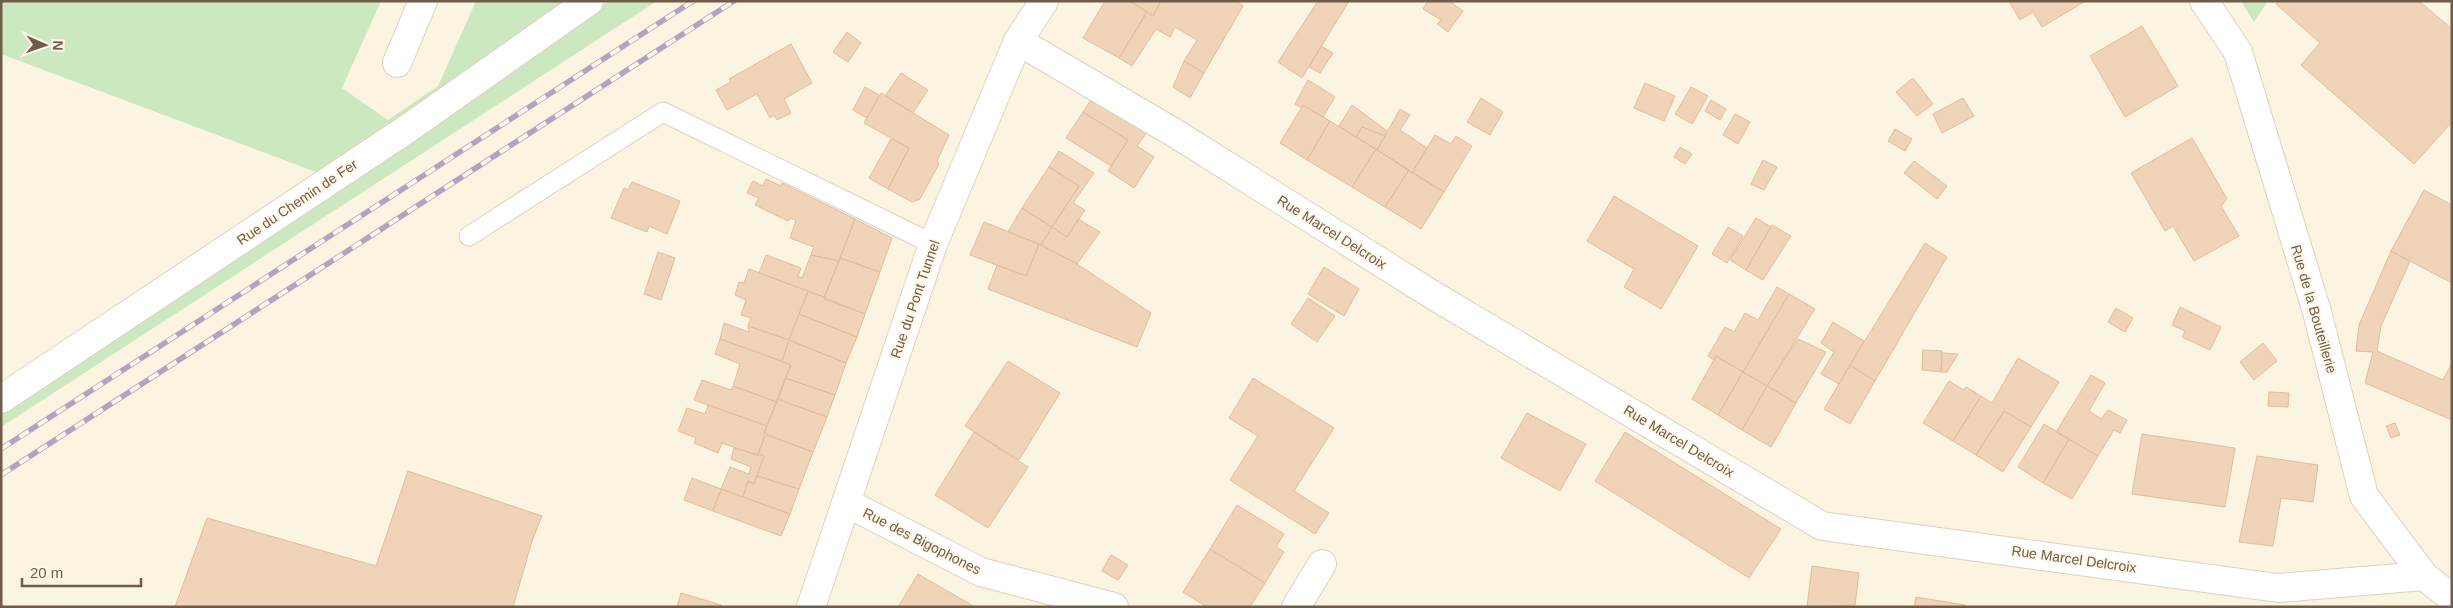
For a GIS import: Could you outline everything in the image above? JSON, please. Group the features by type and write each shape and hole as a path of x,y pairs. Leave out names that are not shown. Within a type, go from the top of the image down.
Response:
{"street":[{"path":"397,63 423,1"},
{"name":"Rue du Chemin de Fer","path":"1,399 407,129 589,1"},
{"name":"Rue du Pont Tunnel","path":"812,607 933,244 1018,41 1044,1"},
{"name":"Rue de la Bouteillerie","path":"2204,1 2238,52 2317,312 2364,496 2424,576 2452,598"},
{"name":"Rue Marcel Delcroix","path":"1018,41 1173,132 1436,297 1822,526 2278,588 2424,576"},
{"name":"Rue des Bigophones","path":"847,503 981,572 1114,607"},
{"path":"1296,607 1322,564"}],"lane":[{"path":"469,236 662,112 933,244"}],"green space":[{"path":"1,1 381,1 342,88 388,120 438,86 476,1 571,1 324,175 1,54"},
{"path":"609,1 657,1 1,427 1,405"},
{"path":"2241,1 2268,1 2254,22"}],"building":[{"path":"1105,1 1130,1 1147,12 1119,58 1083,38"},
{"path":"1130,1 1161,1 1153,16"},
{"path":"1161,1 1235,1 1243,6 1204,73 1184,61 1197,40 1175,27 1170,37 1156,29 1132,66 1119,58 1147,12 1153,16"},
{"path":"1318,1 1349,1 1302,78 1278,62"},
{"path":"1428,1 1449,1 1463,11 1448,32 1437,24 1441,20 1423,9"},
{"path":"2009,1 2084,2 2042,27 2033,12 2020,20"},
{"path":"2278,1 2419,1 2452,29 2452,122 2414,164 2301,65 2320,43 2276,4"},
{"path":"2142,26 2178,86 2125,117 2090,56"},
{"path":"847,32 861,43 848,62 833,52"},
{"path":"791,44 812,83 784,99 791,113 777,120 774,115 770,118 757,94 727,110 716,90 731,82 729,79"},
{"path":"1321,46 1333,53 1320,73 1309,67"},
{"path":"1184,61 1204,73 1190,98 1173,87"},
{"path":"901,73 928,90 913,113 885,96"},
{"path":"1913,78 1933,104 1917,116 1896,92"},
{"path":"1308,80 1335,97 1323,117 1303,105 1302,108 1295,104"},
{"path":"1645,83 1675,96 1664,121 1634,108"},
{"path":"865,87 879,95 867,118 853,110"},
{"path":"1691,87 1708,96 1692,124 1675,114"},
{"path":"881,93 949,135 937,161 939,164 920,199 912,202 888,189 909,148 864,123"},
{"path":"1094,95 1150,128 1137,146 1154,157 1134,188 1108,171 1128,140 1083,112"},
{"path":"1481,98 1503,112 1490,135 1467,122"},
{"path":"1963,98 1974,116 1942,133 1933,114"},
{"path":"1711,100 1726,109 1720,120 1705,111"},
{"path":"1303,105 1330,121 1307,160 1280,143"},
{"path":"1352,105 1387,131 1385,136 1362,127 1356,137 1339,126"},
{"path":"1400,109 1410,115 1400,130 1427,148 1412,173 1377,150"},
{"path":"1083,112 1128,140 1111,166 1066,138"},
{"path":"1735,114 1750,122 1738,144 1723,135"},
{"path":"1330,121 1376,149 1352,187 1307,160"},
{"path":"1362,127 1385,136 1377,150 1356,137"},
{"path":"1895,129 1912,139 1905,151 1888,141"},
{"path":"1435,135 1451,144 1456,136 1472,146 1444,192 1412,173"},
{"path":"2192,138 2227,199 2221,206 2239,236 2194,261 2173,226 2165,231 2131,173"},
{"path":"891,139 909,148 888,189 869,178"},
{"path":"1680,147 1692,154 1685,164 1674,157"},
{"path":"1376,149 1409,170 1385,207 1352,187"},
{"path":"1059,151 1094,173 1073,203 1085,210 1067,237 1052,227 1079,186 1049,167"},
{"path":"1763,160 1777,167 1764,190 1751,184"},
{"path":"1914,161 1947,186 1937,199 1904,173"},
{"path":"1049,167 1079,186 1052,227 1022,208"},
{"path":"1409,170 1444,192 1421,229 1385,207"},
{"path":"766,179 781,186 782,183 855,219 839,261 811,255 814,247 790,238 796,220 790,218 788,221 755,205 759,198 747,193 753,181 763,186"},
{"path":"632,182 680,201 667,234 649,226 647,232 611,218 624,188 628,190"},
{"path":"2424,190 2452,205 2452,283 2391,251"},
{"path":"1614,196 1698,246 1661,309 1624,287 1634,269 1587,241"},
{"path":"1022,208 1052,227 1041,245 1008,232"},
{"path":"1756,218 1771,227 1746,270 1730,260"},
{"path":"855,219 892,238 880,272 840,258"},
{"path":"1078,219 1100,232 1077,264 1041,245 1052,227 1067,237"},
{"path":"984,222 1039,244 1026,276 970,255"},
{"path":"1772,225 1791,236 1763,280 1746,270"},
{"path":"1728,227 1743,236 1727,263 1712,254"},
{"path":"1925,243 1947,257 1875,381 1850,365"},
{"path":"1039,244 1077,264 1151,313 1137,347 988,289 997,265 1026,276"},
{"path":"2391,251 2410,261 2381,326 2377,351 2443,380 2452,363 2452,420 2365,383 2373,352 2356,351 2359,325"},
{"path":"658,252 675,258 661,300 644,294"},
{"path":"766,255 801,268 798,276 802,278 811,255 839,261 824,297 759,273"},
{"path":"840,258 880,272 865,314 824,299"},
{"path":"1324,267 1359,289 1344,316 1308,294"},
{"path":"749,269 808,291 789,340 748,326 751,318 741,315 746,300 735,295 739,282 744,283"},
{"path":"1777,287 1789,294 1743,372 1716,356 1714,360 1708,356 1725,327 1734,332 1745,313 1758,320"},
{"path":"808,291 865,314 857,337 799,314"},
{"path":"1789,294 1815,309 1767,386 1743,372"},
{"path":"1308,298 1335,316 1317,342 1291,324"},
{"path":"2180,307 2221,327 2210,350 2182,337 2185,331 2172,325"},
{"path":"2116,308 2133,318 2125,332 2108,322"},
{"path":"799,314 857,337 846,363 789,340"},
{"path":"1833,322 1864,341 1839,384 1821,374 1834,352 1821,343"},
{"path":"724,323 749,332 748,326 789,340 782,361 720,339"},
{"path":"720,339 791,365 777,402 733,386 740,364 715,354"},
{"path":"1798,339 1826,352 1796,403 1767,386"},
{"path":"789,340 846,363 835,395 785,378 791,365 782,361"},
{"path":"2263,343 2277,361 2254,380 2240,362"},
{"path":"1923,350 1942,351 1941,372 1922,370"},
{"path":"1942,353 1958,354 1947,372 1941,372"},
{"path":"1716,356 1743,372 1718,415 1692,399"},
{"path":"2018,358 2059,382 2031,427 2004,411 1976,455 1953,441 1981,396 1992,403"},
{"path":"1008,361 1060,393 1019,460 965,426"},
{"path":"1850,365 1875,381 1850,424 1824,409"},
{"path":"1743,372 1767,386 1742,430 1718,415"},
{"path":"2091,375 2105,383 2089,411 2101,419 2108,410 2127,420 2120,433 2114,430 2098,456 2056,432"},
{"path":"785,378 835,395 827,417 777,399"},
{"path":"1253,378 1334,428 1294,491 1329,513 1315,534 1230,480 1258,436 1229,418"},
{"path":"702,380 731,390 733,386 777,402 767,426 694,400"},
{"path":"1949,381 1964,390 1966,387 1981,396 1953,441 1923,423"},
{"path":"1767,386 1796,403 1771,447 1742,430"},
{"path":"2269,392 2289,393 2288,407 2268,406"},
{"path":"777,399 827,417 813,452 764,433"},
{"path":"708,405 767,426 758,456 722,443 718,453 694,443 696,438 678,431 687,408 705,414"},
{"path":"2004,411 2031,427 2003,472 1976,455"},
{"path":"1527,413 1586,444 1560,491 1501,458"},
{"path":"2395,423 2400,435 2391,438 2386,426"},
{"path":"2044,424 2069,439 2043,483 2018,467"},
{"path":"974,432 1028,467 988,528 935,495"},
{"path":"1625,432 1781,529 1749,578 1595,481"},
{"path":"2142,434 2235,448 2225,507 2132,494"},
{"path":"766,435 813,452 799,489 757,476 764,456 758,453"},
{"path":"2069,439 2098,456 2072,499 2043,483"},
{"path":"734,448 764,456 754,484 748,481 743,497 721,489 730,467 749,474 751,467 731,459"},
{"path":"2257,456 2318,465 2313,502 2281,498 2273,546 2239,542"},
{"path":"408,471 542,516 532,541 513,607 175,607 207,518 376,566"},
{"path":"757,476 799,489 790,514 743,497 748,481 754,484"},
{"path":"692,478 721,489 713,511 684,500"},
{"path":"721,489 790,514 781,536 713,511"},
{"path":"1237,505 1284,534 1276,547 1284,552 1265,583 1210,549"},
{"path":"1210,549 1265,583 1250,607 1207,607 1183,592"},
{"path":"1111,555 1128,565 1118,580 1102,571"},
{"path":"1812,566 1859,573 1855,605 1807,607"},
{"path":"918,574 975,607 898,607"},
{"path":"681,593 721,605 720,607 677,607"},
{"path":"1916,597 1965,605 1965,607 1914,607"}],"railway":[{"path":"1,449 693,1"},
{"path":"1,475 734,1"}]}
